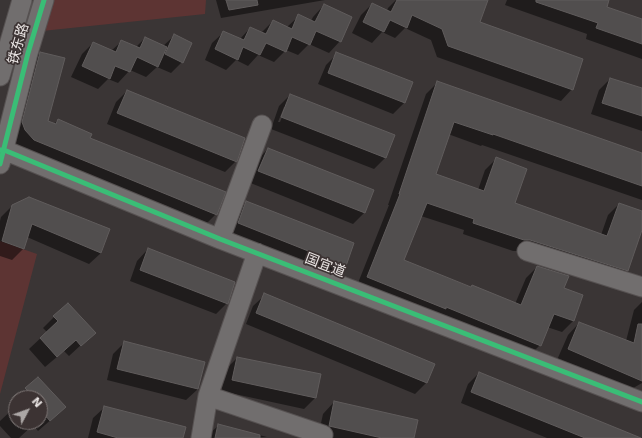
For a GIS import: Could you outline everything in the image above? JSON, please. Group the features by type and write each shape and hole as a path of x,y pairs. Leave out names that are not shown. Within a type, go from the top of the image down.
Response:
{"street":[{"name":"铁东路","path":"0,76 22,0"},
{"name":"铁东路","path":"1,155 28,53 44,0"},
{"path":"220,239 262,125"},
{"name":"国宜道","path":"1,155 642,402"},
{"path":"527,251 642,287"},
{"path":"201,438 208,396 257,253"},
{"path":"208,396 323,435 322,438"}],"shaded area":[{"path":"51,0 206,0 205,14 42,31"},
{"path":"0,241 37,254 0,394"}],"building":[{"path":"226,0 257,0 258,5 229,10"},
{"path":"397,0 488,0 480,22 583,59 573,90 448,46 442,29 412,15 407,28 390,20 384,32 363,22 372,3 391,12"},
{"path":"536,0 609,0 607,7 642,19 642,44 596,28 598,23 536,2"},
{"path":"324,4 352,17 341,42 316,31 310,45 292,37 286,52 266,43 260,55 243,47 238,60 215,49 223,31 244,40 250,27 266,34 273,20 292,29 298,14 315,22"},
{"path":"174,34 192,43 183,63 165,54"},
{"path":"145,37 167,47 158,67 137,57 130,72 115,66 110,79 82,66 93,42 116,52 121,40 140,48"},
{"path":"40,52 65,58 48,121 56,124 58,119 92,134 90,138 226,192 217,215 34,140 25,130 22,122"},
{"path":"336,52 413,82 405,103 328,73"},
{"path":"610,78 642,88 642,116 602,103"},
{"path":"437,81 642,153 642,186 493,134 454,122 436,174 484,191 496,157 527,169 515,203 607,236 619,203 642,211 642,230 628,271 473,223 474,219 427,203 404,260 521,305 537,266 569,276 564,288 583,295 574,321 554,314 541,346 446,307 446,309 367,277 400,194"},
{"path":"127,90 245,138 237,162 117,113"},
{"path":"290,94 395,135 386,158 281,117"},
{"path":"268,148 374,190 365,213 258,171"},
{"path":"29,197 110,229 101,253 32,224 24,249 2,241 12,205"},
{"path":"246,201 354,243 346,266 238,223"},
{"path":"148,248 235,282 228,304 140,270"},
{"path":"264,293 435,364 427,383 256,313"},
{"path":"68,303 96,333 81,346 76,340 57,357 40,338 58,321 53,316"},
{"path":"579,322 634,343 638,324 642,324 642,381 568,349"},
{"path":"124,341 205,362 198,389 117,369"},
{"path":"237,357 321,374 316,398 232,380"},
{"path":"479,372 641,438 585,438 471,392"},
{"path":"38,377 66,407 50,421 48,419 48,390 27,390 25,388"},
{"path":"334,401 418,420 414,438 382,438 329,426"},
{"path":"104,406 186,427 183,438 118,438 97,432"},
{"path":"218,424 260,435 260,438 215,438"}],"cycle path":[{"path":"0,164 28,53 44,0"},
{"path":"0,150 4,150 220,239 642,402"}]}
